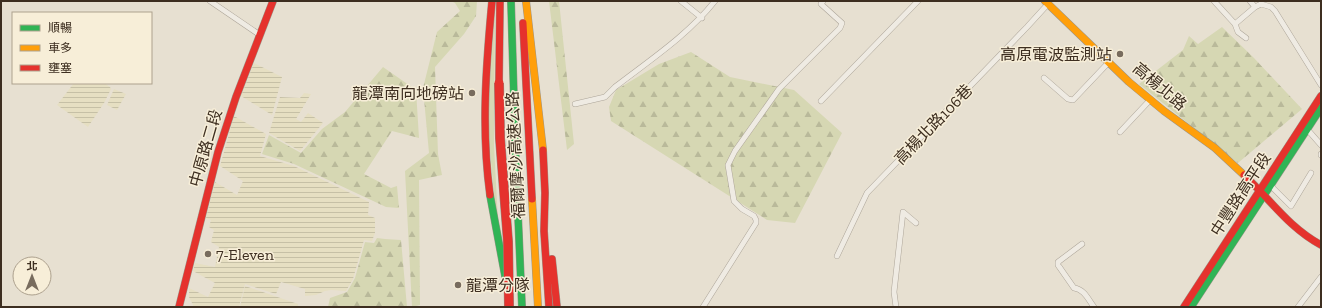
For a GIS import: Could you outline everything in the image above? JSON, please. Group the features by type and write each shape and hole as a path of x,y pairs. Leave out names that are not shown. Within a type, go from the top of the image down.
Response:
{"main road":[{"name":"中原路二段","path":"179,307 224,131 273,1"},
{"path":"492,1 485,104 485,139 490,198 510,307"},
{"path":"500,1 500,138 508,242 510,307"},
{"name":"福爾摩沙高速公路","path":"511,1 522,307"},
{"name":"福爾摩沙高速公路","path":"523,1 524,56 538,307"},
{"path":"526,1 543,149 545,193 557,307"},
{"name":"高楊北路","path":"1046,2 1150,100 1214,148 1262,193 1298,232 1321,245"},
{"name":"中豐路高平段","path":"1191,307 1321,96"},
{"name":"中豐路高平段","path":"1184,307 1262,193 1271,186 1321,108"},
{"path":"545,193 544,231 549,307"}],"street":[{"path":"210,1 260,35"},
{"path":"681,1 702,18"},
{"path":"575,104 605,97 615,87 684,34 702,18 716,1"},
{"path":"703,307 756,223 754,216 742,209 734,200 728,164 735,151 779,88 840,28 842,23 820,4 823,1"},
{"path":"821,101 918,1"},
{"path":"1214,1 1235,24 1238,32 1246,38"},
{"path":"1250,1 1255,7"},
{"name":"高楊北路106巷","path":"837,256 867,193 1027,27 1046,2"},
{"path":"1235,24 1255,7 1261,4 1271,7 1275,11 1321,85"},
{"path":"1044,78 1068,99 1073,100 1109,62"},
{"path":"1120,132 1150,100"},
{"path":"1307,129 1321,145"},
{"path":"1271,186 1291,206 1311,173"},
{"path":"896,307 894,292 902,212 916,223"},
{"path":"1082,244 1058,262 1058,265 1074,288 1079,288 1083,291 1094,307"},
{"path":"1298,307 1321,277"}],"shaded area":[{"path":"254,63 282,77 272,115 241,96"},
{"path":"73,84 106,84 111,89 104,103 88,127 57,105"},
{"path":"114,89 126,94 117,110 107,105"},
{"path":"304,93 311,94 296,119 301,122 308,113 323,123 300,151 269,133 280,97 300,98"},
{"path":"234,116 266,134 260,156 294,166 369,202 368,215 375,218 375,233 372,241 364,240 353,279 346,291 331,290 316,295 305,296 305,289 281,282 276,294 245,284 239,307 194,307 189,297 189,288 208,297 215,283 193,271 195,263 215,267 219,247 211,242 214,230 209,227 211,220 206,218 215,182 237,195 243,181 220,166"},
{"path":"245,286 298,304 298,307 240,307"}],"green space":[{"path":"451,1 477,1 476,16 464,34 435,67 438,154 442,175 419,180 420,305 412,307 405,171 429,153 423,88 437,32 460,11 455,3"},
{"path":"549,1 559,1 574,144 567,150"},
{"path":"495,9 494,145 498,221 495,205 487,118"},
{"path":"1222,27 1254,58 1302,109 1238,163 1139,84 1183,50 1189,36 1198,44"},
{"path":"691,52 730,77 794,90 842,133 795,223 767,220 611,121 609,107 616,90 659,64"},
{"path":"383,67 416,90 419,138 392,131 364,174 391,188 397,186 399,208 386,207 294,164 262,154 269,135 301,153 322,129 345,112"},
{"path":"377,238 401,240 407,307 328,307 330,298 347,292 355,278 365,242 374,243"}],"traffic: fast":[{"path":"511,1 522,307"},
{"path":"1191,307 1321,108"},
{"path":"490,195 506,281"}],"traffic: slow":[{"path":"526,1 543,150"},
{"path":"1045,1 1129,82 1164,111 1215,148 1244,175"},
{"path":"532,199 538,307"}],"traffic: jam":[{"path":"179,307 218,152 236,97 273,1"},
{"path":"490,195 487,171 485,98 492,1"},
{"path":"499,83 500,1"},
{"path":"523,23 532,199"},
{"path":"499,83 500,138 508,242 509,307"},
{"path":"1184,307 1321,96"},
{"path":"543,150 545,193 544,231 549,307"},
{"path":"1244,175 1289,221 1309,238 1321,245"},
{"path":"552,259 557,307"}],"place":[{"name":"高原電波監測站","path":"1120,54"},
{"name":"龍潭南向地磅站","path":"472,93"},
{"name":"7-Eleven","path":"208,254"},
{"name":"龍潭分隊","path":"458,285"}]}
